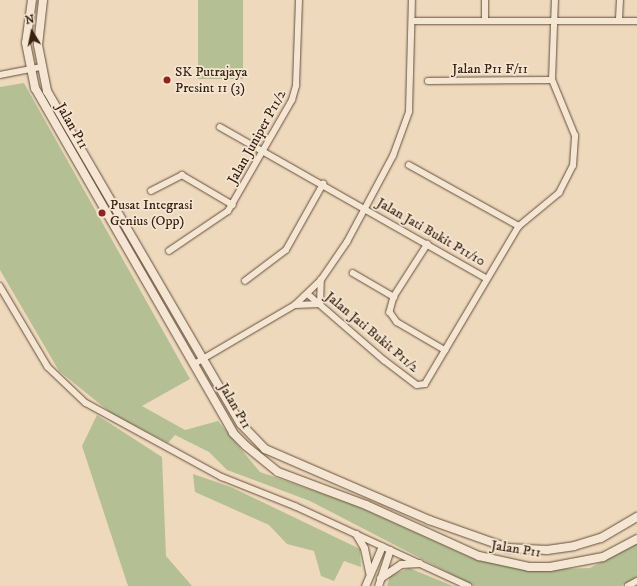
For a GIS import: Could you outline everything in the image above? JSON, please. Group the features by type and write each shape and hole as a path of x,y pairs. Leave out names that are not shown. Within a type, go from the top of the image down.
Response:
{"main road":[{"name":"Jalan P11","path":"32,0 26,43 29,70 35,88 200,361 242,424 265,448 389,501 429,520 508,548 547,550 601,538 637,517"},
{"name":"Jalan P11","path":"43,0 38,25 42,67 47,90 200,361 233,433 260,459 278,472 390,516 479,556 529,567 576,563 604,557 637,539"},
{"path":"389,501 398,511 390,516"},
{"path":"412,527 409,516 429,520"}],"street":[{"name":"Jalan Juniper P11/2","path":"169,251 224,216 233,205 264,152 295,93 299,0"},
{"path":"200,361 295,305 308,294 321,280 365,207 393,156 409,112 412,0"},
{"path":"485,0 485,20"},
{"path":"428,244 394,297 390,306 391,317 445,350 486,278 519,226 559,193 573,166 575,136 552,80 555,0"},
{"path":"619,19 620,0"},
{"path":"412,21 554,19 619,19 637,21"},
{"path":"0,75 42,67"},
{"name":"Jalan P11 F/11","path":"428,81 552,80"},
{"name":"Jalan Jati Bukit P11/10","path":"220,127 365,207 486,278"},
{"path":"409,165 519,226"},
{"path":"151,191 182,175 233,205"},
{"path":"245,281 286,250 323,184"},
{"path":"353,273 394,297"},
{"path":"295,305 320,304 321,280"},
{"path":"0,286 48,367 86,403 222,477 356,534 468,586"},
{"name":"Jalan Jati Bukit P11/2","path":"308,294 361,342 421,386 445,350"},
{"path":"356,534 364,548 369,572"},
{"path":"365,586 369,572 382,546"},
{"path":"378,586 390,550"},
{"path":"380,578 394,567 419,563"},
{"path":"628,586 637,581"}],"green space":[{"path":"198,0 243,0 243,79 198,79"},
{"path":"24,83 190,379 142,406 185,430 218,421 260,472 352,504 472,558 525,570 590,568 637,542 637,579 621,586 474,586 310,501 227,470 209,452 175,435 168,443 111,413 59,371 0,270 0,87"},
{"path":"97,415 162,457 166,556 192,586 128,586 82,446"},
{"path":"193,474 231,487 360,549 361,567 344,561 334,581 321,576 314,551 287,544 269,525 195,492"},
{"path":"409,568 453,586 387,586 390,576"}],"place":[{"name":"SK Putrajaya Presint 11 (3)","path":"167,80"},
{"name":"Pusat Integrasi Genius (Opp)","path":"102,213"}]}
